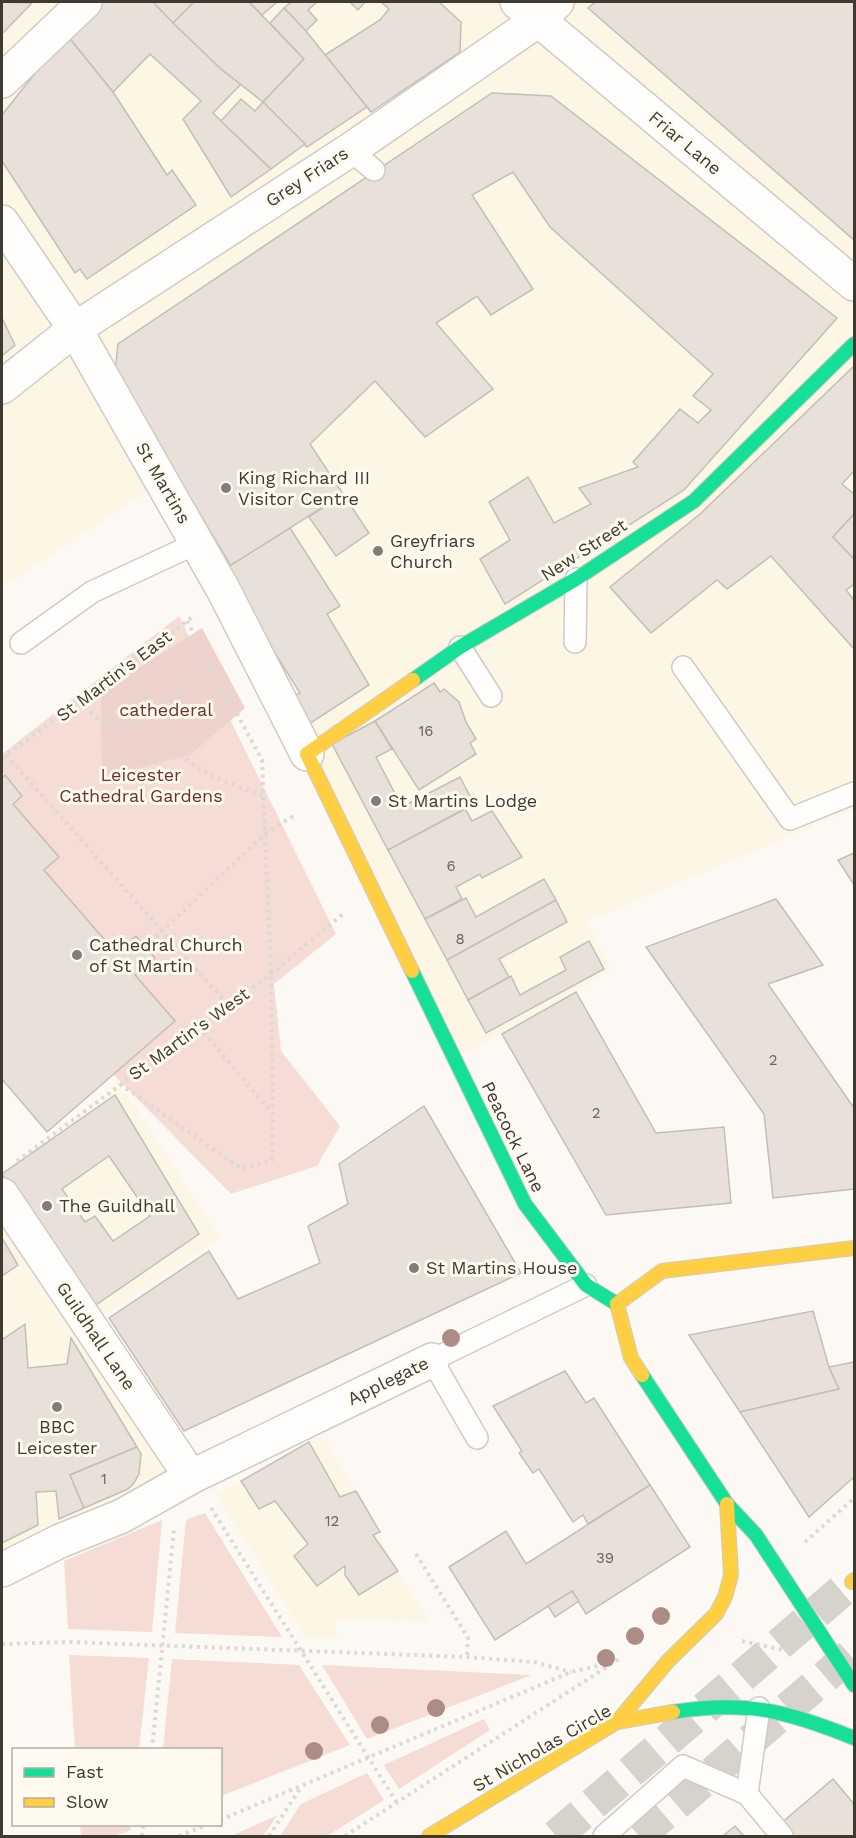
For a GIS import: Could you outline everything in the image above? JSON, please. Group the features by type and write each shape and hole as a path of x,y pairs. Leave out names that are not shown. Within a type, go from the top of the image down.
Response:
{"main road":[{"name":"New Street","path":"307,754 460,646 576,579 694,501 855,344"},
{"name":"Peacock Lane","path":"307,754 525,1204 586,1285 617,1305"},
{"path":"855,1248 662,1271 617,1305 631,1358 727,1504 756,1535 855,1685"},
{"path":"617,1722 668,1661 716,1614 725,1597 731,1575 727,1504"},
{"name":"St Nicholas Circle","path":"429,1836 617,1722 709,1706 759,1707 803,1717 855,1738"}],"street":[{"path":"2,81 85,2"},
{"name":"Grey Friars","path":"2,387 75,329 362,160 537,8"},
{"name":"Friar Lane","path":"537,8 855,284"},
{"name":"St Martins","path":"2,222 75,329 224,591 307,754"},
{"name":"Guildhall Lane","path":"2,1195 191,1477"},
{"name":"Applegate","path":"2,1570 60,1541 122,1516 191,1477 432,1360"}],"lane":[{"path":"21,643 92,592 197,543"},
{"path":"575,642 576,579"},
{"path":"460,646 491,696"},
{"path":"683,667 790,819 855,793"},
{"name":"Applegate","path":"432,1360 586,1285"},
{"path":"432,1360 477,1438"},
{"path":"747,1794 759,1707"},
{"path":"604,1836 683,1766 747,1794 782,1836"}],"path":[{"name":"St Martin's East","path":"4,756 187,621 224,591"},
{"path":"120,1084 242,1170 272,1160 271,974 262,760 187,621"},
{"path":"79,702 101,720 125,727 151,720 211,664"},
{"path":"164,706 165,729 177,752 223,780 262,795"},
{"path":"4,756 164,931 228,1005"},
{"path":"145,947 266,833 327,798"},
{"name":"St Martin's West","path":"12,1165 271,974 373,890"},
{"path":"199,1027 273,1114"},
{"path":"152,1748 175,1522 191,1477"},
{"path":"191,1477 397,1803"},
{"path":"776,1564 795,1551 855,1498"},
{"path":"416,1554 468,1638 467,1657"},
{"path":"2,1644 69,1642 467,1657 534,1662 571,1672"},
{"path":"345,1836 622,1656"},
{"path":"222,1819 571,1672 614,1662"},
{"path":"270,1836 301,1787"},
{"path":"180,1836 204,1826"}],"shaded area":[{"path":"2,2 854,2 854,809 587,921 611,970 455,1060 161,481 2,588"},
{"path":"120,1084 220,1238 90,1325 191,1477 2,1559 2,1172"},
{"path":"322,1436 356,1491 398,1571 429,1622 337,1620 337,1638 306,1638 216,1494"}],"green space":[{"name":"Leicester Cathedral Gardens","path":"179,616 336,934 274,984 281,1051 340,1126 317,1166 231,1194 113,1074 135,975 155,958 136,936 116,953 44,870 59,856 13,804 22,795 2,772 2,754"},
{"name":"cathederal","path":"202,628 245,708 190,755 102,777 101,692"},
{"path":"205,1513 282,1637 175,1633 186,1520"},
{"path":"162,1520 152,1632 68,1629 64,1561"},
{"path":"69,1655 149,1658 139,1748 75,1748"},
{"path":"172,1659 299,1665 350,1745 222,1796 222,1748 163,1748"},
{"path":"322,1665 532,1675 367,1739"},
{"path":"484,1719 490,1730 399,1789 384,1765"},
{"path":"367,1773 384,1800 327,1836 280,1836 301,1804"},
{"path":"278,1815 263,1836 231,1836"},
{"path":"80,1826 131,1826 131,1830 114,1836 81,1836"}],"building":[{"path":"2,2 32,3 2,34"},
{"path":"98,2 153,2 221,69 241,84 213,113 271,169 231,197 183,119 201,101 150,54 113,92 66,34"},
{"path":"153,2 194,2 173,23"},
{"path":"194,2 249,2 304,59 263,102 221,69 173,23"},
{"path":"249,2 277,2 262,15"},
{"path":"291,2 317,2 308,10 317,20 306,31 284,8"},
{"path":"350,2 365,2 358,10"},
{"path":"381,2 439,2 461,22 460,52 371,112 325,55 380,20 389,9"},
{"path":"595,2 854,2 854,240 588,8"},
{"path":"284,8 306,31 367,107 307,147 263,102 304,59 270,23"},
{"path":"66,34 113,92 167,175 172,170 196,205 87,279 80,269 75,273 2,161 2,115"},
{"path":"492,93 551,96 837,318 684,490 505,604 480,559 510,540 489,502 528,477 554,523 591,504 579,488 638,467 633,462 680,409 698,423 711,410 693,396 713,374 550,227 513,172 472,195 533,289 491,315 477,296 436,323 493,389 425,437 375,381 310,444 343,494 231,566 115,372 118,344"},
{"path":"241,99 255,111 263,102 305,144 271,169 221,121"},
{"path":"2,318 15,345 2,356"},
{"path":"854,366 854,471 842,484 854,494 854,514 833,537 854,559 854,584 846,590 854,600 854,649 771,556 727,589 717,580 651,633 610,587 700,514"},
{"path":"343,494 369,533 336,556 309,517"},
{"path":"854,514 854,559 833,537"},
{"path":"290,528 340,606 327,614 369,685 303,728 286,701 300,693 223,570"},
{"path":"434,683 440,692 444,689 459,702 466,722 476,739 470,743 476,754 419,790 375,721"},
{"name":"St Martins Lodge","path":"375,721 392,749 376,757 402,807 460,777 474,804 388,850 332,744"},
{"name":"Cathedral Church of St Martin","path":"5,775 22,796 13,804 59,857 44,870 116,953 136,936 155,958 135,975 175,1021 47,1132 2,1079 2,778"},
{"path":"465,809 472,821 492,811 522,857 482,878 480,874 456,887 462,899 425,919 388,850"},
{"path":"854,853 854,885 838,860"},
{"path":"544,879 556,900 447,960 425,919 466,898 476,917"},
{"path":"776,899 823,965 768,984 854,1108 854,1189 773,1198 764,1114 646,947"},
{"path":"556,900 567,922 499,959 509,977 468,1000 447,960"},
{"path":"589,941 604,969 486,1033 468,1000 511,976 520,995 566,970 560,957"},
{"path":"576,992 656,1133 724,1127 731,1203 606,1215 502,1034"},
{"name":"The Guildhall","path":"115,1095 199,1234 90,1309 2,1174","holes":["109,1156 150,1216 113,1241 95,1216 85,1222 62,1189"]},
{"name":"St Martins House","path":"424,1106 521,1273 184,1431 109,1318 209,1251 238,1299 320,1263 308,1226 348,1204 339,1164"},
{"path":"2,1238 18,1265 2,1276"},
{"path":"813,1311 829,1367 839,1389 740,1412 689,1335"},
{"name":"BBC Leicester","path":"25,1324 28,1368 67,1364 71,1338 137,1447 70,1475 84,1508 59,1519 56,1491 36,1492 38,1525 2,1543 2,1340"},
{"path":"854,1362 854,1477 809,1517 740,1412 839,1389 829,1367"},
{"path":"565,1371 586,1403 594,1398 650,1485 588,1524 583,1515 573,1522 539,1469 533,1473 519,1453 522,1451 493,1406"},
{"path":"309,1442 340,1497 356,1491 380,1532 373,1535 398,1571 359,1595 345,1575 345,1566 317,1586 294,1556 308,1544 275,1501 259,1509 241,1481"},
{"path":"137,1447 141,1454 139,1474 134,1483 128,1489 84,1508 70,1475"},
{"path":"650,1485 690,1547 586,1614 572,1591 495,1640 449,1567 506,1531 526,1564"},
{"path":"572,1591 579,1601 555,1617 548,1606"},
{"path":"833,1779 854,1804 854,1836 766,1836"},
{"path":"735,1826 744,1836 723,1836"}],"tunnel":[{"path":"556,1836 852,1582"},
{"path":"639,1836 854,1652"}],"traffic: fast":[{"path":"413,680 460,647 576,579 694,501 854,344"},
{"path":"412,971 525,1204 586,1285 617,1304"},
{"path":"642,1375 727,1504 756,1535 854,1685"},
{"path":"673,1712 723,1707 766,1710 808,1721 854,1738"}],"traffic: slow":[{"path":"412,971 307,754 413,680"},
{"path":"642,1375 631,1358 617,1304 662,1271 854,1248"},
{"path":"617,1722 668,1661 716,1614 725,1597 731,1575 727,1504"},
{"path":"429,1836 617,1722 673,1712"}],"place":[{"name":"King Richard III Visitor Centre","path":"226,488"},
{"name":"Greyfriars Church","path":"378,551"},
{"name":"St Martins Lodge","path":"376,801"},
{"name":"Cathedral Church of St Martin","path":"77,955"},
{"name":"The Guildhall","path":"47,1206"},
{"name":"St Martins House","path":"414,1268"},
{"name":"BBC Leicester","path":"57,1407"}]}
